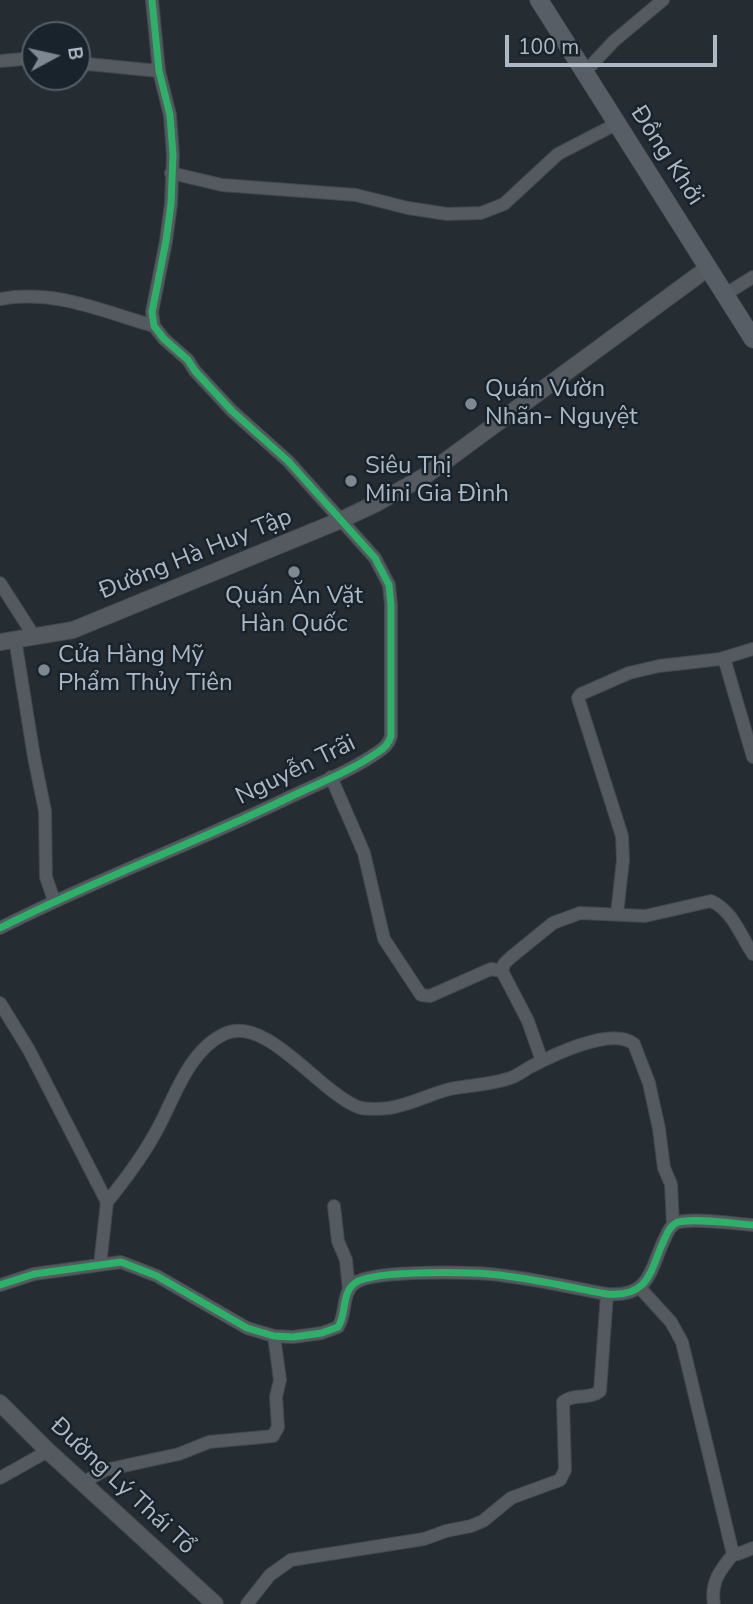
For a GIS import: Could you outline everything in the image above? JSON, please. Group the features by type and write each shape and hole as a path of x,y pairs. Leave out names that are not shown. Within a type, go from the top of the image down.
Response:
{"main road":[{"name":"Đồng Khởi","path":"538,0 753,339"}],"street":[{"path":"0,299 26,295 63,299 154,326 152,312 171,204 173,156 170,114 159,71 152,0"},
{"path":"583,74 614,41 663,0"},
{"path":"0,61 21,59"},
{"path":"91,64 159,71"},
{"path":"171,173 235,186 356,195 447,214 481,213 504,204 558,154 617,124"},
{"name":"Đường Hà Huy Tập","path":"8,641 73,630 377,503 425,476 708,268"},
{"path":"724,295 753,277"},
{"name":"Nguyễn Trãi","path":"0,928 54,900 249,817 331,777 379,752 389,743 391,736 389,585 375,558 288,461 214,393 188,360 164,340 154,326"},
{"path":"0,583 34,636"},
{"path":"8,641 45,811 46,877 54,900"},
{"path":"617,914 623,860 622,836 578,698 581,694 629,673 659,666 724,658 753,649"},
{"path":"724,658 753,757"},
{"path":"331,777 364,853 384,939 421,995 430,996 491,969 502,971"},
{"path":"542,1061 528,1021 502,971 510,958 553,923 580,913 645,916 711,901 721,905 728,913 753,954"},
{"path":"0,1003 29,1050 107,1202"},
{"path":"100,1265 107,1202 133,1170 155,1135 177,1087 194,1062 223,1034 245,1030 262,1036 337,1095 357,1107 366,1109 390,1108 447,1090 506,1080 581,1044 622,1038 634,1044 651,1091 664,1168 671,1184 673,1225 640,1288 623,1295 607,1294 503,1275 423,1273 370,1277 355,1283 349,1290"},
{"path":"0,1285 34,1274 121,1262 157,1276 247,1328 274,1336 293,1337 334,1329 341,1321 349,1290 345,1260 338,1241 334,1206"},
{"path":"673,1225 689,1221 753,1225"},
{"path":"640,1288 671,1322 682,1342 734,1553"},
{"path":"247,1604 270,1575 291,1560 424,1539 471,1526 483,1521 511,1498 560,1480 565,1470 563,1402 569,1398 595,1395 600,1391 607,1294"},
{"path":"83,1482 105,1470 179,1454 209,1442 273,1436 278,1427 276,1397 280,1380 274,1336"},
{"name":"Đường Lý Thái Tổ","path":"0,1403 48,1451 215,1604"},
{"path":"0,1478 48,1451"},
{"path":"714,1604 712,1592 715,1581 734,1553 753,1548"}],"cycle path":[{"path":"0,928 345,771 383,749 391,736 391,605 389,585 375,558 288,461 232,411 154,326 152,312 171,204 173,155 170,115 159,71 152,0"},
{"path":"0,1285 34,1274 121,1262 157,1276 247,1328 274,1336 293,1337 322,1333 338,1327 348,1292 355,1283 366,1279 383,1275 474,1273 607,1294 622,1294 641,1286 652,1269 668,1232 676,1223 702,1221 753,1225"}],"place":[{"name":"Quán Vườn Nhãn- Nguyệt","path":"471,404"},
{"name":"Siêu Thị Mini Gia Đình","path":"351,481"},
{"name":"Quán Ăn Vặt Hàn Quốc","path":"294,572"},
{"name":"Cửa Hàng Mỹ Phẩm Thủy Tiên","path":"44,670"}]}
